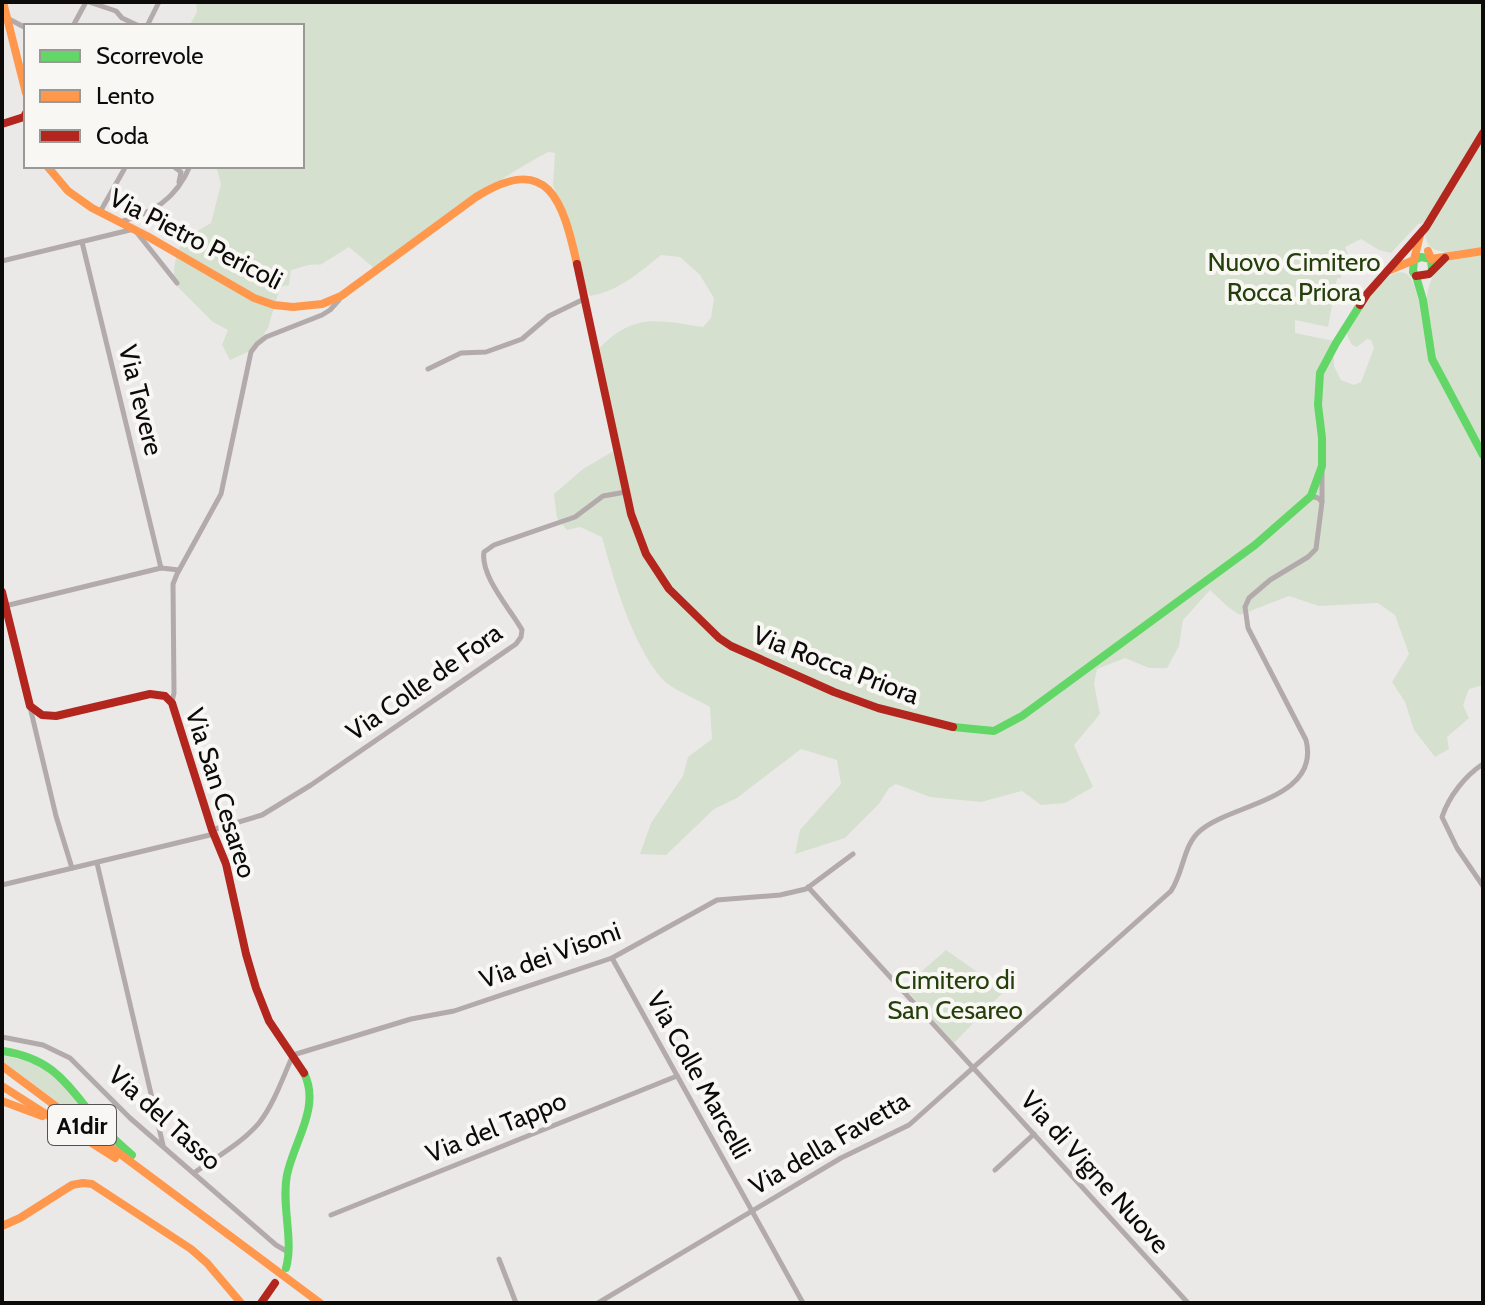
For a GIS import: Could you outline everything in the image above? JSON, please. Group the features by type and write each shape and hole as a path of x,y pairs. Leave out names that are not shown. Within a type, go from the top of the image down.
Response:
{"main road":[{"path":"3,2 24,85"},
{"path":"2,124 24,117"},
{"path":"1483,133 1419,237 1414,260 1414,274 1423,300 1432,359 1483,455"},
{"name":"Via Pietro Pericoli","path":"55,170 74,196 254,298 304,308 342,296"},
{"name":"Via Rocca Priora","path":"342,296 480,194 500,184 525,180 548,188 562,209 569,228 631,514 646,554 669,589 719,638 748,655 878,708 963,729 994,731 1057,692 1255,545 1311,496 1322,466 1318,405 1320,373 1366,296 1423,230"},
{"path":"1423,230 1431,272 1423,300"},
{"path":"1384,276 1396,267 1421,257 1446,257 1483,251"},
{"path":"1384,276 1400,269 1422,278 1446,257"},
{"path":"2,592 30,706"},
{"name":"Via San Cesareo","path":"30,706 42,715 51,717 150,694 161,694 172,703 226,864 256,988 269,1021 307,1079 311,1098 287,1175 285,1213 289,1253 286,1268"},
{"path":"3,1051 36,1058 58,1073 103,1128 161,1184"},
{"name":"A1dir","path":"2,1066 320,1303"},
{"name":"A1dir","path":"2,1086 79,1134 159,1190 309,1303"},
{"path":"2,1101 79,1134"},
{"path":"2,1226 72,1185 92,1184 194,1251 241,1303"},
{"path":"263,1302 275,1283"}],"street":[{"path":"74,24 87,2 116,11 135,24"},
{"path":"148,24 159,2"},
{"path":"7,18 24,27"},
{"path":"100,212 125,168"},
{"path":"176,168 181,173 177,187"},
{"path":"119,222 153,210 166,200 189,168"},
{"path":"2,261 134,229 177,283"},
{"name":"Via Tevere","path":"82,242 161,568"},
{"path":"172,703 173,591 179,570 221,494 251,351 266,337 324,314 342,296"},
{"path":"428,369 461,353 486,352 522,339 546,319 584,299"},
{"path":"1322,466 1322,502"},
{"name":"Via Colle de Fora","path":"213,832 262,815 311,785 516,644 522,630 494,586 483,560 484,552 494,545 575,517 603,496 626,492"},
{"path":"1311,496 1322,502"},
{"name":"Via della Favetta","path":"598,1303 854,1151 907,1126 1171,891 1183,867 1189,845 1199,831 1274,797 1294,781 1308,756 1306,740 1248,628 1245,607 1249,598 1270,580 1316,549 1322,502"},
{"path":"4,606 161,568 179,570"},
{"path":"30,706 56,816 72,868"},
{"path":"1483,764 1474,770 1447,803 1442,817 1463,858 1483,886"},
{"path":"2,885 213,832"},
{"name":"Via dei Visoni","path":"293,1055 411,1019 454,1011 612,958 717,900 780,895 808,887 853,854"},
{"path":"97,863 163,1145"},
{"name":"Via di Vigne Nuove","path":"808,887 1188,1303"},
{"name":"Via Colle Marcelli","path":"612,958 803,1303"},
{"name":"Via del Tasso","path":"2,1037 43,1045 68,1057 127,1115 289,1253"},
{"path":"194,1173 258,1123 293,1055"},
{"name":"Via del Tappo","path":"331,1215 677,1076"},
{"path":"995,1170 1034,1134"},
{"path":"499,1259 516,1303"}],"green space":[{"name":"Nuovo Cimitero Rocca Priora","path":"196,2 1483,2 1483,685 1469,689 1463,705 1469,718 1447,737 1449,749 1435,757 1414,730 1405,702 1392,682 1409,654 1395,615 1378,603 1319,606 1289,596 1240,615 1210,590 1183,620 1179,646 1167,668 1149,668 1125,658 1097,669 1094,684 1100,714 1074,745 1093,787 1065,803 1041,805 1022,791 981,802 930,797 896,784 845,838 795,854 800,830 841,784 837,760 801,749 737,798 714,809 666,855 640,854 651,823 683,776 688,757 712,739 710,707 666,683 651,665 625,611 602,537 580,527 567,530 557,518 554,494 583,469 617,449 595,353 620,331 644,322 703,327 711,318 714,298 700,275 680,257 661,255 619,286 590,296 578,272 567,221 553,185 555,153 548,152 481,193 374,268 349,247 320,265 291,270 289,285 280,287 268,328 254,349 230,360 222,345 228,330 213,322 173,282 176,259 181,245 211,223 221,184 217,168 304,168 304,24 190,24 197,12","holes":["1424,223 1430,246 1444,252 1448,260 1432,278 1426,302 1418,299 1408,275 1400,272 1381,283 1362,304 1347,333 1352,345 1357,347 1367,339 1371,340 1374,348 1361,382 1354,385 1341,380 1334,366 1334,357 1326,361 1334,341 1295,333 1295,320 1328,327 1337,278 1341,278 1348,255 1345,247 1361,239 1391,253 1418,224"]},
{"name":"Cimitero di San Cesareo","path":"946,950 1004,991 954,1043 904,987"},
{"path":"2,1055 39,1064 69,1089 101,1134 2,1061"}],"traffic: fast":[{"path":"1432,270 1431,259 1421,257 1414,260 1413,272 1423,300 1432,359 1483,455"},
{"path":"953,727 994,731 1022,716 1255,545 1311,496 1322,466 1318,405 1320,373 1360,305"},
{"path":"3,1051 21,1055 49,1068 132,1155"},
{"path":"286,1268 289,1246 285,1198 287,1175 310,1098 304,1073"}],"traffic: slow":[{"path":"3,2 24,85"},
{"path":"49,168 68,191 92,208 254,298 274,305 322,304 341,296 476,197 501,184 521,179 536,182 549,190 558,203 577,264"},
{"path":"1390,270 1414,260 1420,235"},
{"path":"1428,251 1431,259 1483,251"},
{"path":"2,1066 320,1303"},
{"path":"2,1086 115,1158"},
{"path":"2,1101 42,1116"},
{"path":"2,1226 72,1185 92,1184 191,1249 241,1303"}],"traffic: jam":[{"path":"2,124 24,117"},
{"path":"1360,305 1426,227 1483,133"},
{"path":"1416,276 1429,274 1445,258"},
{"path":"577,264 631,514 646,554 669,589 731,646 834,692 878,708 953,727"},
{"path":"2,592 30,706 42,715 56,716 150,694 165,696 172,703 212,830 226,864 256,988 269,1021 304,1073"},
{"path":"261,1303 275,1283"}]}
